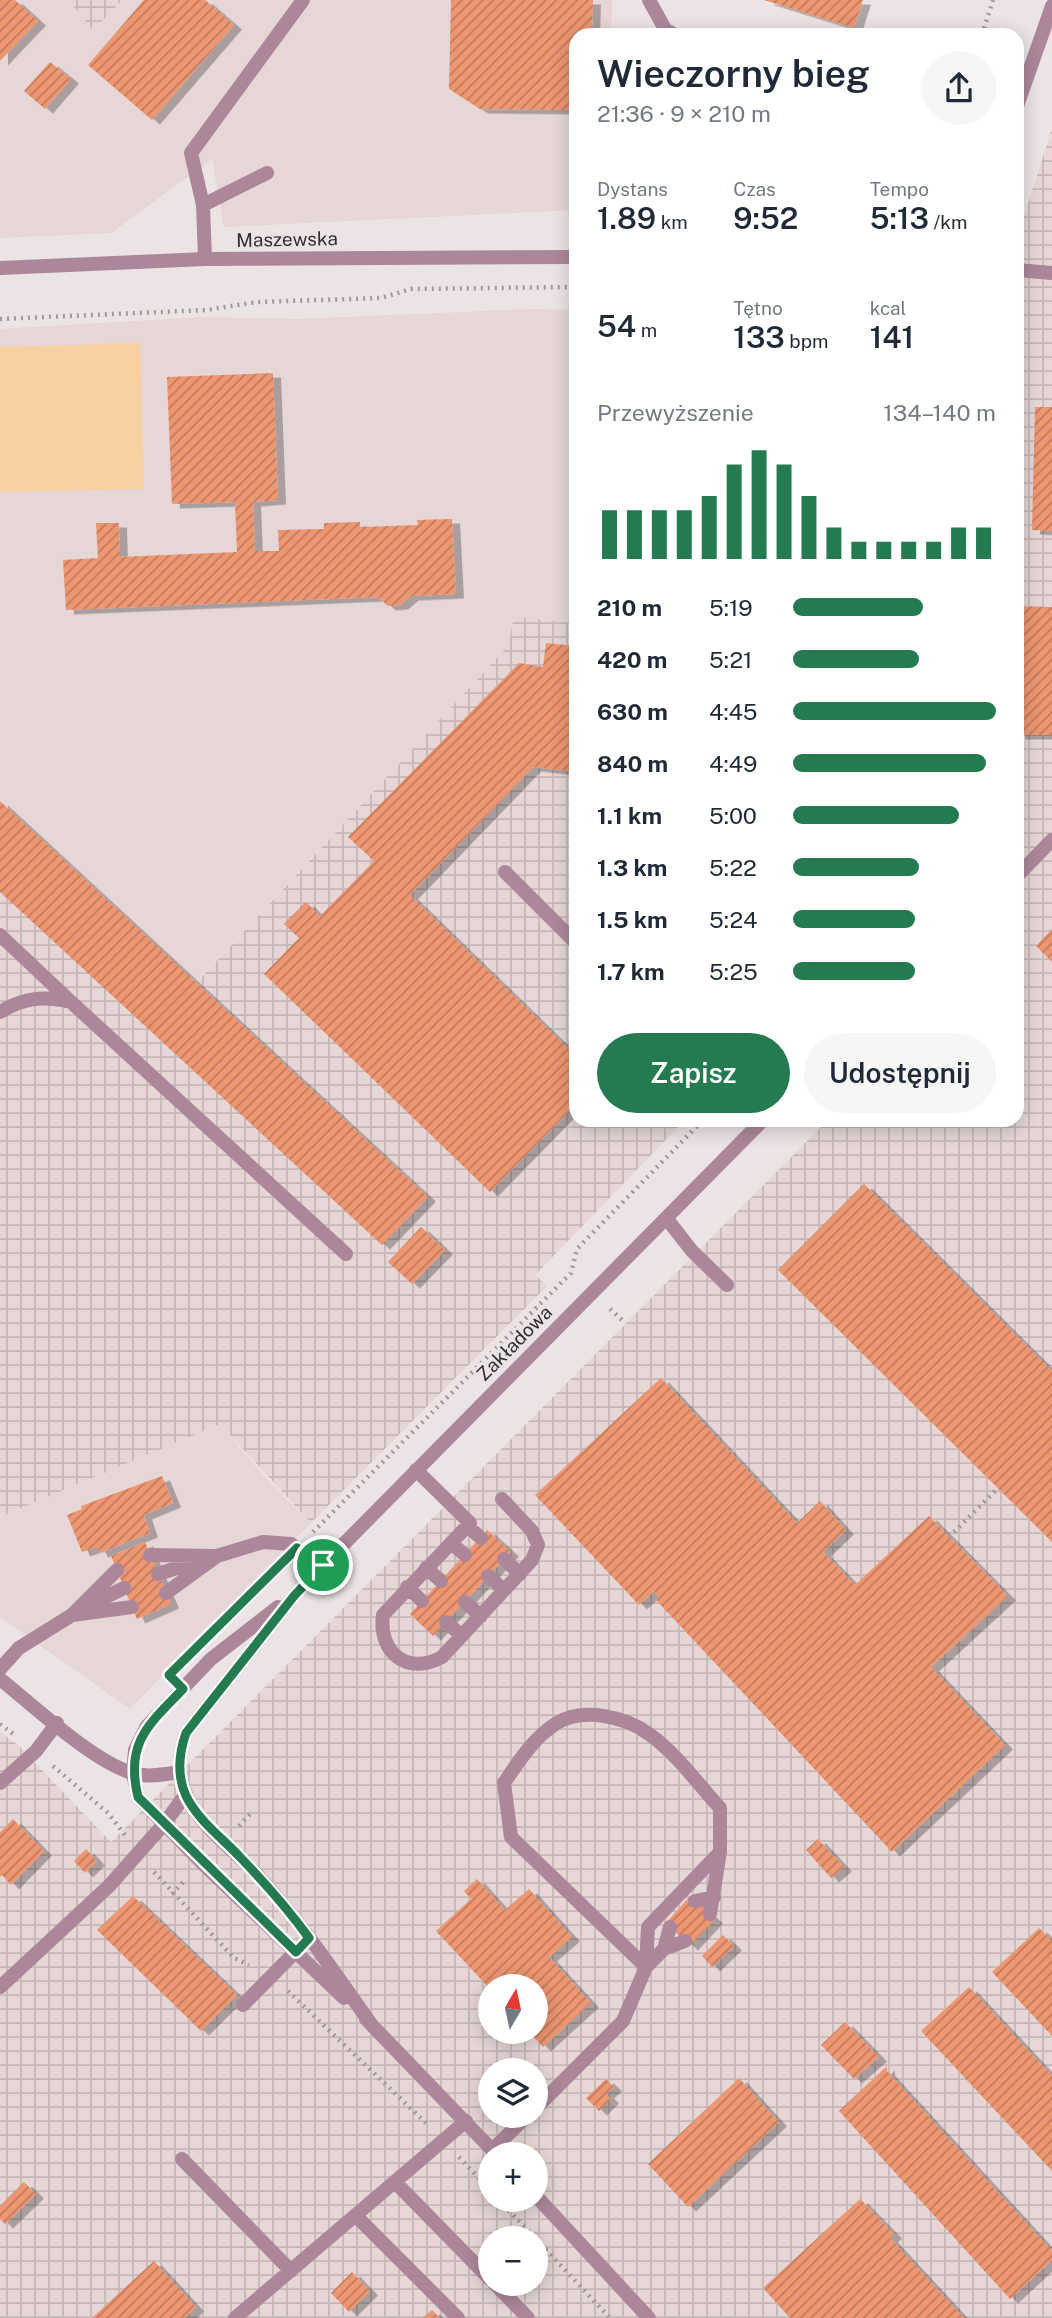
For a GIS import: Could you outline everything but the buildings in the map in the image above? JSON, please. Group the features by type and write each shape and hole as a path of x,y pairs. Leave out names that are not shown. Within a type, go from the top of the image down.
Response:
{"street":[{"path":"205,259 203,205 191,153 303,0"},
{"path":"649,0 665,28"},
{"path":"1024,86 1052,6"},
{"path":"203,205 267,173"},
{"name":"Maszewska","path":"0,268 205,259 569,257"},
{"path":"1024,271 1052,273"},
{"path":"1024,869 1052,840"},
{"path":"505,872 569,936"},
{"path":"0,935 346,1254"},
{"path":"0,1012 19,1000 44,997 71,1002"},
{"name":"Zakładowa","path":"180,1772 180,1749 186,1733 294,1596 667,1219 753,1127"},
{"path":"667,1219 692,1251 727,1285"},
{"path":"416,1470 481,1538"},
{"path":"469,1524 383,1615 381,1628 396,1655 411,1666 426,1667 442,1657 532,1560 538,1545 531,1531 502,1499"},
{"path":"158,1574 263,1542 291,1544 323,1565"},
{"path":"451,1543 465,1555"},
{"path":"150,1555 217,1556"},
{"path":"166,1592 217,1556"},
{"path":"504,1559 520,1574"},
{"path":"426,1568 441,1581"},
{"path":"72,1615 117,1570"},
{"path":"488,1576 504,1590"},
{"path":"407,1587 422,1601"},
{"path":"0,1669 19,1648 72,1615 124,1588"},
{"name":"Zakładowa","path":"133,1773 135,1750 147,1726 211,1659 294,1596"},
{"path":"465,1602 481,1616"},
{"path":"72,1615 132,1607"},
{"path":"446,1622 462,1636"},
{"path":"0,1679 103,1759 133,1773 157,1775 180,1772 186,1794 199,1817 261,1879 309,1938 371,2024"},
{"path":"646,1967 511,1837 504,1783 527,1750 558,1722 595,1715 628,1721 651,1735 720,1808 720,1853 715,1897 710,1914"},
{"path":"0,1783 36,1751 57,1723"},
{"path":"133,1773 138,1797 371,2024 485,2142"},
{"path":"0,1987 109,1886 164,1824 186,1794"},
{"path":"548,2096 623,2021 646,1967 648,1927 720,1853"},
{"path":"695,1900 715,1897"},
{"path":"664,1949 670,1927"},
{"path":"243,2004 309,1938"},
{"path":"646,1967 664,1949 685,1941"},
{"path":"235,2318 466,2121"},
{"path":"503,2142 516,2128"},
{"path":"182,2160 291,2271"},
{"path":"396,2183 478,2267"},
{"path":"548,2209 649,2318"},
{"path":"356,2216 458,2318"},
{"path":"507,2296 528,2318"}],"path":[{"path":"984,28 993,0"},
{"path":"0,319 206,310 257,302 381,298 411,289 569,287"},
{"path":"255,1591 571,1273 577,1249 696,1127"},
{"path":"948,1537 998,1489"},
{"path":"272,1976 445,2141 478,2177"},
{"path":"510,2212 524,2226"},
{"path":"548,2252 610,2318"}],"shaded area":[{"path":"0,0 69,0 93,31 122,0 612,0 611,28 569,28 569,210 224,227 212,159 111,233 0,238"},
{"path":"69,0 122,0 93,31"},
{"path":"1052,129 1052,2318 0,2318 0,1732 18,1745 111,1842 821,1127 1024,1127 1024,215"},
{"path":"531,309 569,310 569,622 514,618 508,646 196,982 0,801 0,329 201,317 296,319"},
{"path":"140,343 144,489 0,492 0,347"},
{"path":"514,617 569,622 569,1127 678,1127 535,1275 547,1286 311,1523 220,1424 0,1517 0,801 197,982 508,646"},
{"path":"220,1424 264,1476 311,1523 130,1709 0,1617 0,1517"}],"route":[{"path":"297,1548 323,1565 294,1596 203,1708 186,1733 180,1749 180,1772 186,1794 199,1817 261,1879 309,1938 296,1952 202,1863 138,1797 133,1773 135,1750 147,1726 183,1689 169,1675 297,1548"}]}
